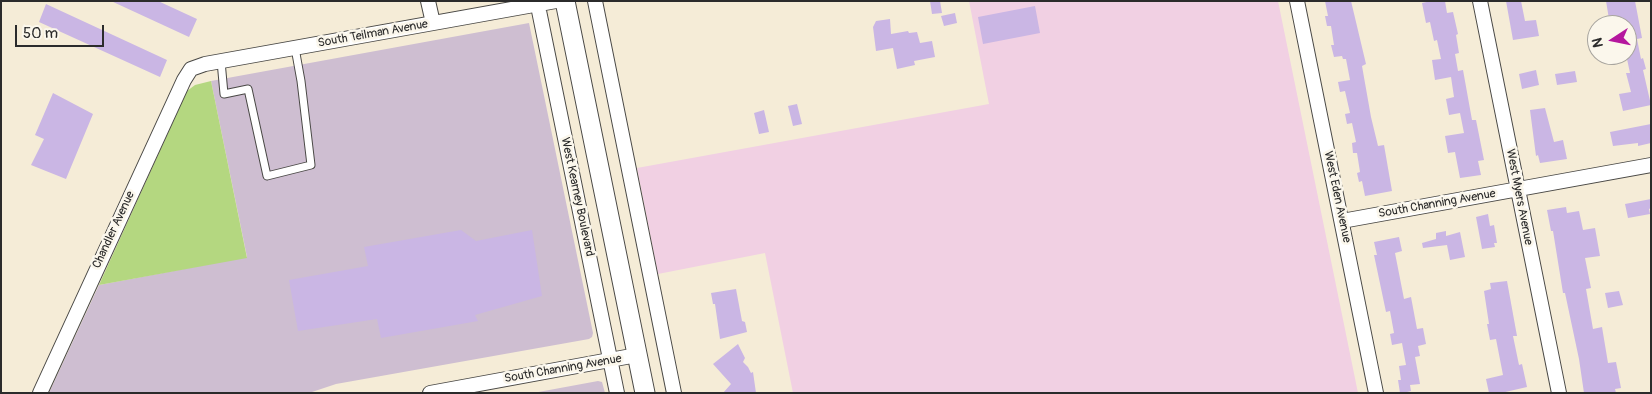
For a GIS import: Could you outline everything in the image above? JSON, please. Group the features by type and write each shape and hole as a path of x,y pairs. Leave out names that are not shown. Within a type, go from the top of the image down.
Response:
{"main road":[{"path":"565,1 645,393"}],"street":[{"path":"428,1 433,23"},
{"name":"South Teilman Avenue","path":"191,70 205,64 556,1"},
{"path":"595,1 674,393"},
{"name":"West Eden Avenue","path":"1296,1 1376,393"},
{"name":"West Myers Avenue","path":"1480,1 1559,393"},
{"name":"West Kearney Boulevard","path":"537,3 616,393"},
{"name":"Chandler Avenue","path":"40,393 184,80 191,70"},
{"name":"South Channing Avenue","path":"1342,221 1651,165"},
{"name":"South Channing Avenue","path":"430,393 637,355"}],"lane":[{"path":"221,61 224,94 248,88 267,176 311,165 295,48"}],"shaded area":[{"path":"969,1 1278,1 1358,393 793,393 765,253 658,274 637,168 989,104"},
{"path":"529,23 593,333 592,337 336,384 309,393 49,393 99,285 247,257 211,81"},
{"path":"598,381 602,382 605,393 533,393"}],"green space":[{"path":"211,81 247,258 99,285 187,91 195,85"}],"building":[{"path":"111,1 158,1 197,19 189,37"},
{"path":"930,1 940,1 942,13 932,14"},
{"path":"1325,1 1351,1 1366,64 1362,66 1371,117 1378,146 1384,145 1392,191 1365,196 1362,181 1359,182 1357,173 1360,172 1357,153 1353,153 1352,143 1356,142 1352,123 1347,124 1345,114 1350,113 1345,91 1340,92 1338,82 1350,80 1346,59 1343,59 1342,56 1334,57 1331,45 1334,45 1331,26 1327,26 1325,16 1328,16"},
{"path":"1445,1 1447,13 1453,12 1458,34 1456,35 1459,53 1455,54 1458,71 1463,70 1472,120 1476,120 1484,160 1478,161 1481,175 1460,178 1455,152 1448,153 1445,136 1464,133 1460,113 1449,115 1446,99 1454,97 1451,77 1435,80 1432,60 1441,59 1437,40 1434,41 1430,22 1426,23 1422,3"},
{"path":"1506,1 1521,1 1525,21 1536,20 1539,36 1513,40"},
{"path":"1606,1 1635,1 1642,38 1637,39 1637,15 1608,15"},
{"path":"46,4 167,60 160,77 39,22"},
{"path":"1035,6 1040,33 983,44 978,17"},
{"path":"955,13 957,23 944,26 941,16"},
{"path":"890,19 891,34 908,31 909,33 917,32 920,43 932,41 935,57 914,61 915,65 897,69 893,48 876,51 873,27 876,21"},
{"path":"1637,39 1641,59 1643,58 1646,69 1643,70 1651,105 1623,111 1619,94 1631,92 1626,73 1630,73 1628,65 1637,65"},
{"path":"1536,70 1539,85 1522,89 1519,74"},
{"path":"1575,71 1577,82 1557,85 1555,74"},
{"path":"53,93 93,114 66,179 31,165 44,139 35,135"},
{"path":"797,104 802,124 793,126 788,106"},
{"path":"1545,108 1554,142 1563,140 1567,159 1540,163 1538,155 1536,156 1530,110"},
{"path":"764,110 769,132 759,134 754,113"},
{"path":"1651,124 1651,143 1638,146 1638,143 1613,146 1610,132"},
{"path":"1651,199 1650,214 1628,218 1625,204"},
{"path":"1566,207 1567,213 1579,211 1583,230 1595,228 1600,256 1585,258 1591,288 1586,289 1593,329 1602,327 1608,363 1616,362 1621,388 1615,389 1616,393 1584,393 1579,359 1565,293 1563,293 1553,231 1551,231 1547,210"},
{"path":"1488,214 1490,226 1494,225 1497,243 1494,243 1495,247 1482,249 1476,217"},
{"path":"461,230 476,241 532,230 542,296 475,315 478,321 381,338 377,319 298,331 289,280 368,266 364,247"},
{"path":"1446,231 1446,236 1460,232 1465,257 1450,260 1447,245 1423,248 1422,243 1436,239 1436,233"},
{"path":"1399,237 1402,251 1395,253 1404,299 1411,297 1417,329 1423,328 1426,344 1418,346 1420,356 1415,357 1420,384 1410,385 1411,391 1403,393 1400,393 1398,380 1401,380 1399,366 1406,365 1402,343 1392,345 1390,334 1394,333 1390,311 1386,312 1374,255 1377,255 1374,242"},
{"path":"1507,281 1517,336 1513,336 1519,365 1522,364 1527,387 1501,393 1489,393 1486,379 1503,375 1496,339 1490,340 1484,291 1491,289 1490,283"},
{"path":"736,289 742,321 745,322 747,332 720,339 715,304 713,304 711,293"},
{"path":"1619,291 1623,305 1608,308 1605,293"},
{"path":"738,344 745,358 743,362 751,373 753,372 756,393 723,393 731,384 713,364"}]}
